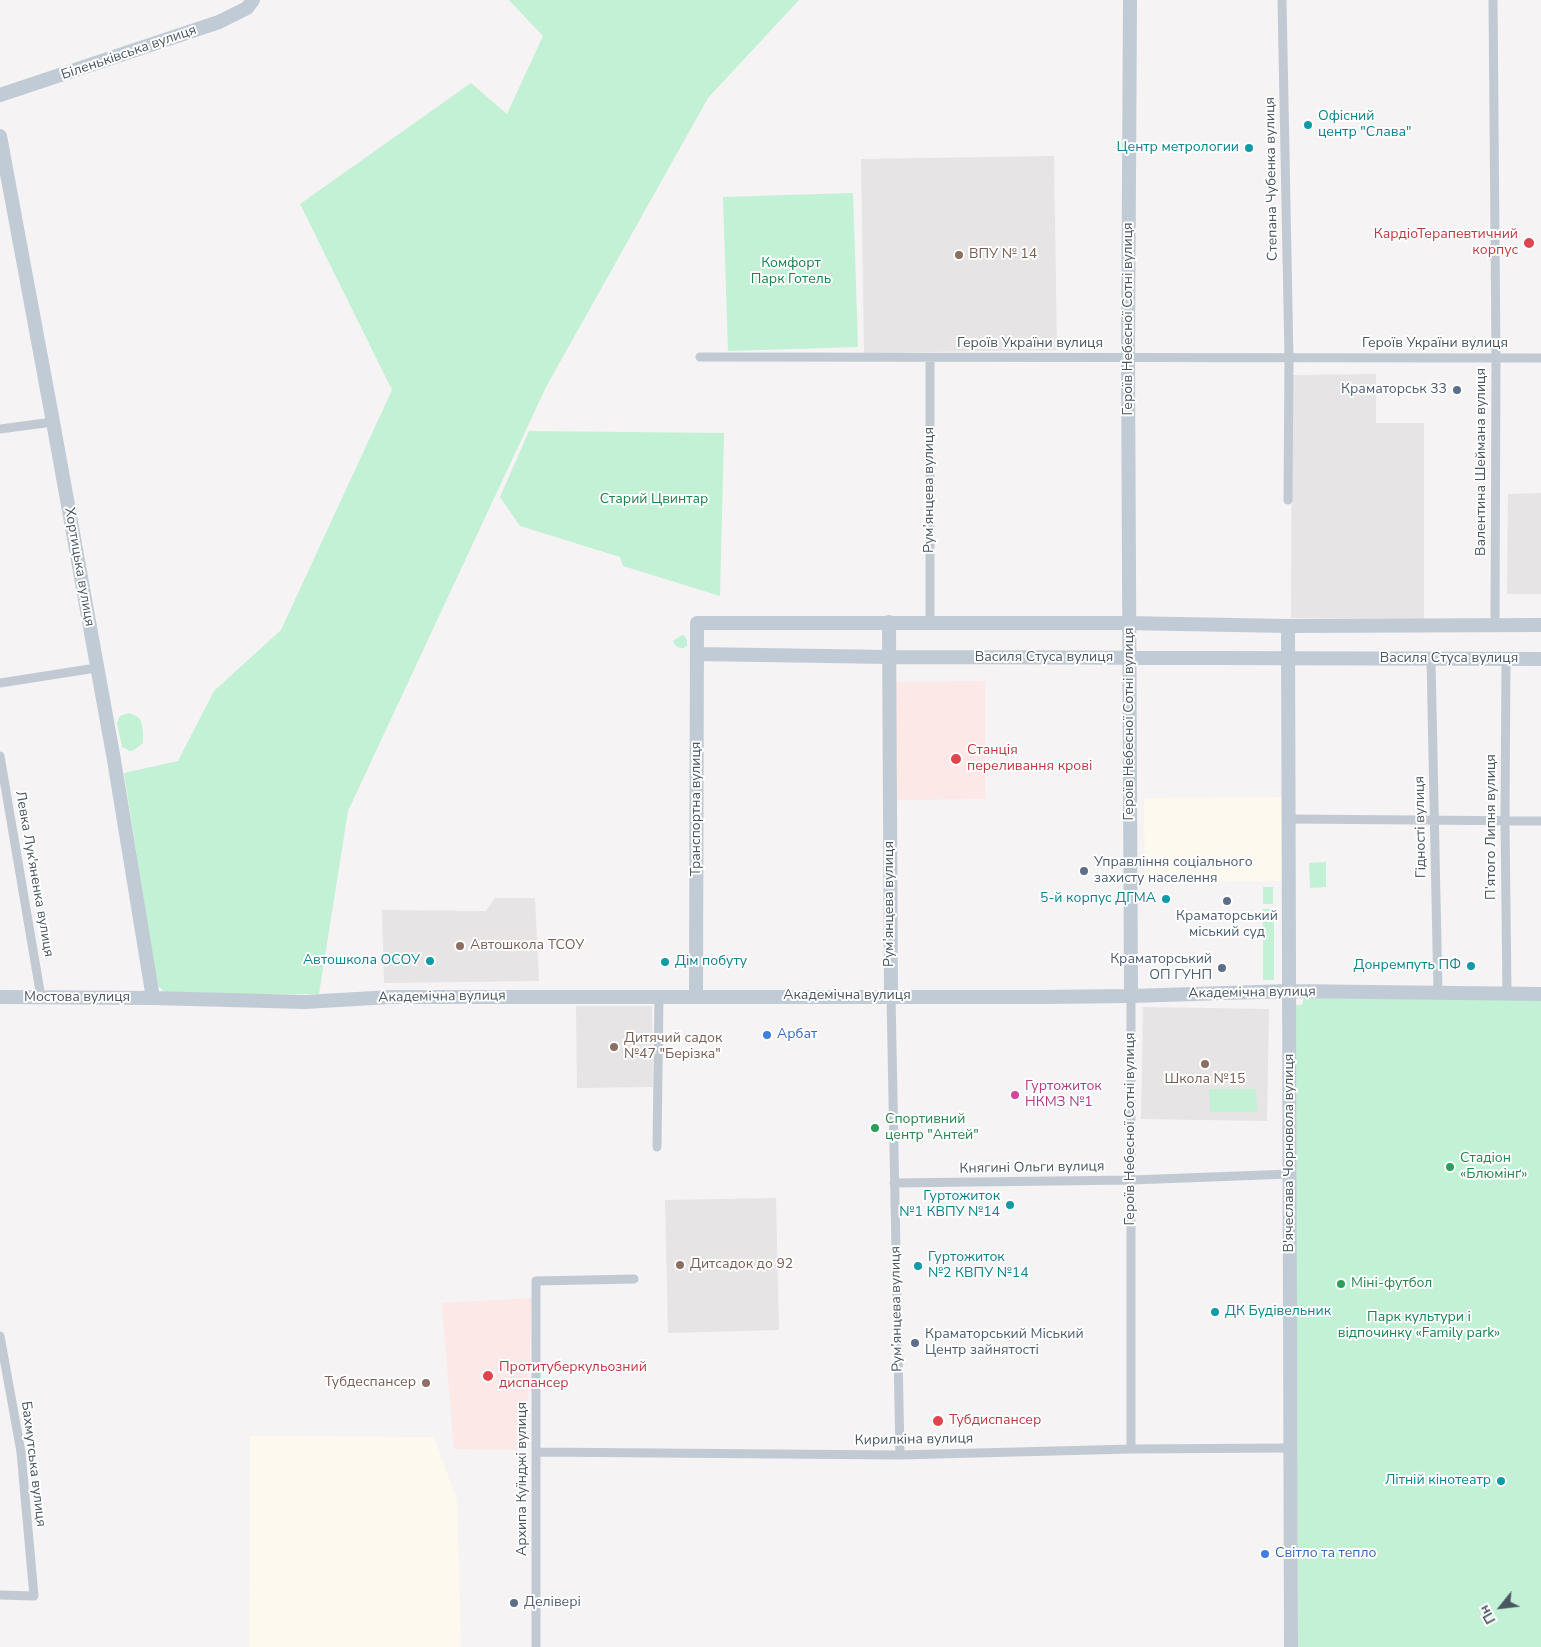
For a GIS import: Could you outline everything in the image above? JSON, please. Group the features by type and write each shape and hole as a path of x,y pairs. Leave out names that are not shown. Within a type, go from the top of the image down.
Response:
{"street":[{"name":"Біленьківська вулиця","path":"0,95 219,22 247,8 254,0"},
{"name":"Героїв Небесної Сотні вулиця","path":"1130,0 1128,358 1132,1180 1131,1448"},
{"name":"Степана Чубенка вулиця","path":"1282,0 1289,358"},
{"name":"Валентина Шеймана вулиця","path":"1493,0 1496,625"},
{"name":"Хортицька вулиця","path":"0,136 54,422 154,998"},
{"name":"Героїв України вулиця","path":"700,358 1541,358"},
{"name":"Рум’янцева вулиця","path":"930,358 930,622"},
{"path":"1288,500 1289,358"},
{"path":"0,429 54,422"},
{"name":"Транспортна вулиця","path":"696,996 697,622 889,622"},
{"path":"889,622 1288,626 1541,625"},
{"name":"Рум’янцева вулиця","path":"889,622 891,996 900,1455"},
{"name":"В'ячеслава Чорновола вулиця","path":"1288,626 1291,1647"},
{"name":"Василя Стуса вулиця","path":"697,654 889,657 1541,659"},
{"name":"Гідності вулиця","path":"1431,659 1438,994"},
{"name":"П’ятого Липня вулиця","path":"1506,659 1507,994"},
{"path":"0,683 96,668"},
{"name":"Левка Лук'яненка вулиця","path":"0,756 41,997"},
{"path":"1289,819 1541,821"},
{"name":"Академічна вулиця","path":"154,998 305,1002 391,997 1131,996 1289,991 1541,994"},
{"path":"657,1147 659,996"},
{"name":"Мостова вулиця","path":"0,997 154,998"},
{"name":"Княгині Ольги вулиця","path":"894,1184 1132,1180 1290,1174"},
{"name":"Архипа Куїнджі вулиця","path":"536,1647 536,1281 634,1279"},
{"name":"Бахмутська вулиця","path":"0,1336 21,1452 34,1596 0,1595"},
{"name":"Кирилкіна вулиця","path":"537,1452 900,1455 1131,1448 1290,1448"}],"shaded area":[{"name":"ВПУ № 14","path":"1054,156 1057,350 864,353 861,159"},
{"path":"1376,374 1376,423 1424,423 1424,619 1291,618 1292,375"},
{"path":"1541,493 1541,594 1507,594 1508,494"},
{"path":"985,681 985,799 896,800 894,682"},
{"path":"1282,797 1285,881 1145,882 1144,798"},
{"name":"Автошкола ТСОУ","path":"495,898 535,898 539,981 384,983 382,910 486,911"},
{"name":"Дитячий садок №47 \"Берізка\"","path":"576,1006 652,1006 653,1087 577,1088"},
{"name":"Школа №15","path":"1143,1007 1269,1009 1267,1121 1141,1119"},
{"path":"776,1198 779,1330 668,1333 665,1200"},
{"name":"Протитуберкульозний диспансер","path":"532,1298 526,1450 454,1449 442,1303"},
{"path":"250,1436 434,1437 457,1500 461,1647 249,1647"}],"green space":[{"path":"509,0 799,0 708,98 546,387 348,811 319,994 172,994 163,991 157,984 124,773 178,761 214,691 281,630 392,390 300,204 471,83 507,114 543,36"},
{"name":"Комфорт Парк Готель","path":"853,193 858,347 728,351 723,197"},
{"name":"Старий Цвинтар","path":"529,431 724,433 720,596 623,566 620,557 520,526 500,497"},
{"path":"682,635 685,636 687,646 680,648 673,641"},
{"path":"129,713 138,717 141,721 143,732 143,743 130,751 122,747 117,723 120,716"},
{"path":"1326,862 1326,887 1310,888 1309,863"},
{"path":"1263,887 1273,887 1273,904 1263,904"},
{"path":"1263,909 1274,909 1274,980 1263,980"},
{"name":"Парк культури і відпочинку «Family park»","path":"1304,998 1541,999 1541,1647 1298,1647 1296,1005 1302,1005"},
{"path":"1209,1089 1256,1089 1257,1112 1210,1112"}],"place":[{"name":"Офісний центр \"Слава\"","path":"1308,125"},
{"name":"Центр метрологии","path":"1249,148"},
{"name":"КардіоТерапевтичний корпус","path":"1529,243"},
{"name":"ВПУ № 14","path":"959,255"},
{"name":"Краматорськ 33","path":"1457,390"},
{"name":"Станція переливання крові","path":"956,759"},
{"name":"Управління соціального захисту населення","path":"1084,871"},
{"name":"5-й корпус ДГМА","path":"1166,899"},
{"name":"Краматорський міський суд","path":"1227,901"},
{"name":"Автошкола ТСОУ","path":"460,946"},
{"name":"Автошкола ОСОУ","path":"430,961"},
{"name":"Дім побуту","path":"665,962"},
{"name":"Донремпуть ПФ","path":"1471,966"},
{"name":"Краматорський ОП ГУНП","path":"1222,968"},
{"name":"Арбат","path":"767,1035"},
{"name":"Дитячий садок №47 \"Берізка\"","path":"614,1047"},
{"name":"Школа №15","path":"1205,1064"},
{"name":"Гуртожиток НКМЗ №1","path":"1015,1095"},
{"name":"Спортивний центр \"Антей\"","path":"875,1128"},
{"name":"Стадіон «Блюмінґ»","path":"1450,1167"},
{"name":"Гуртожиток №1 КВПУ №14","path":"1010,1205"},
{"name":"Дитсадок до 92","path":"680,1265"},
{"name":"Гуртожиток №2 КВПУ №14","path":"918,1266"},
{"name":"Міні-футбол","path":"1341,1284"},
{"name":"ДК Будівельник","path":"1215,1312"},
{"name":"Краматорський Міський Центр зайнятості","path":"915,1343"},
{"name":"Протитуберкульозний диспансер","path":"488,1376"},
{"name":"Тубдеспансер","path":"426,1383"},
{"name":"Тубдиспансер","path":"938,1421"},
{"name":"Літній кінотеатр","path":"1501,1481"},
{"name":"Світло та тепло","path":"1265,1554"},
{"name":"Делівері","path":"514,1603"}]}
